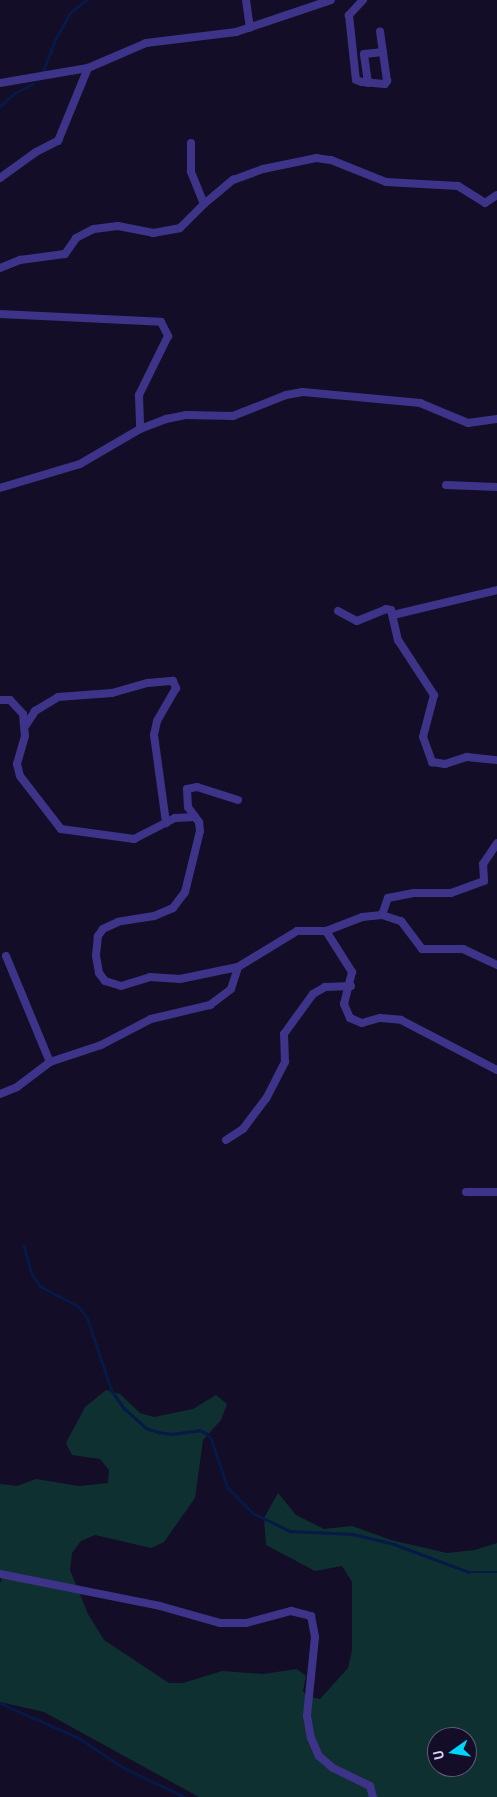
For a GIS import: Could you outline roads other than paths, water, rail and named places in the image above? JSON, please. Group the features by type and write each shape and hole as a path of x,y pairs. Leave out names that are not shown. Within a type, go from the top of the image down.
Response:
{"street":[{"path":"246,0 250,28"},
{"path":"0,83 88,68 146,43 215,36 250,28 331,0"},
{"path":"363,0 349,15 356,80 385,84 387,81 380,31"},
{"path":"368,83 364,54 383,52"},
{"path":"0,178 36,152 58,141 88,68"},
{"path":"191,143 190,171 204,204"},
{"path":"0,268 20,260 65,254 76,238 94,229 118,226 153,234 172,232 233,180 270,167 316,158 331,160 386,182 458,186 484,203 497,195"},
{"path":"0,314 160,322 168,336 139,395 140,429"},
{"path":"0,488 15,481 80,464 140,429 186,415 232,416 286,395 303,392 420,403 468,423 497,419"},
{"path":"446,485 497,487"},
{"path":"393,615 497,590"},
{"path":"338,611 357,621 386,609 392,610 398,640 434,695 423,737 428,756 438,764 467,757 497,760"},
{"path":"166,823 154,735 157,721 176,688 173,681 148,683 112,694 58,697 35,711 26,725 17,764 20,776 61,829 134,839 166,823 195,817"},
{"path":"0,700 10,700 18,705 26,725"},
{"path":"238,800 190,788 186,791 186,802 195,817 200,831 188,885 173,908 154,916 118,922 103,929 98,936 97,964 105,981 121,986 150,977 180,979 238,966 289,933 310,929 326,931 362,917 382,915 402,921 422,949 463,949 497,965"},
{"path":"382,915 388,898 451,893 484,881 483,864 497,843"},
{"path":"326,931 350,965 350,986 344,1004 355,1022 380,1018 401,1020 497,1070"},
{"path":"6,956 50,1062"},
{"path":"0,1094 17,1087 50,1062 101,1045 151,1019 210,1004 231,989 238,966"},
{"path":"226,1140 243,1129 266,1099 285,1062 284,1034 314,994 325,987 350,986"},
{"path":"466,1192 497,1192"},
{"path":"0,1574 160,1606 220,1623 246,1623 291,1611 311,1616 315,1637 307,1716 311,1738 319,1756 333,1768 370,1786 373,1797"}],"waterway":[{"path":"42,74 55,40 70,13 86,0"},
{"path":"0,106 15,93 33,84"},
{"path":"24,1246 32,1274 40,1286 78,1306 87,1317 112,1391 124,1408 146,1428 158,1432 172,1434 199,1430 206,1433 211,1438 228,1488 253,1513 290,1531 353,1534 394,1544 469,1572 497,1572"},
{"path":"0,1703 79,1738 124,1768 185,1797"}]}
